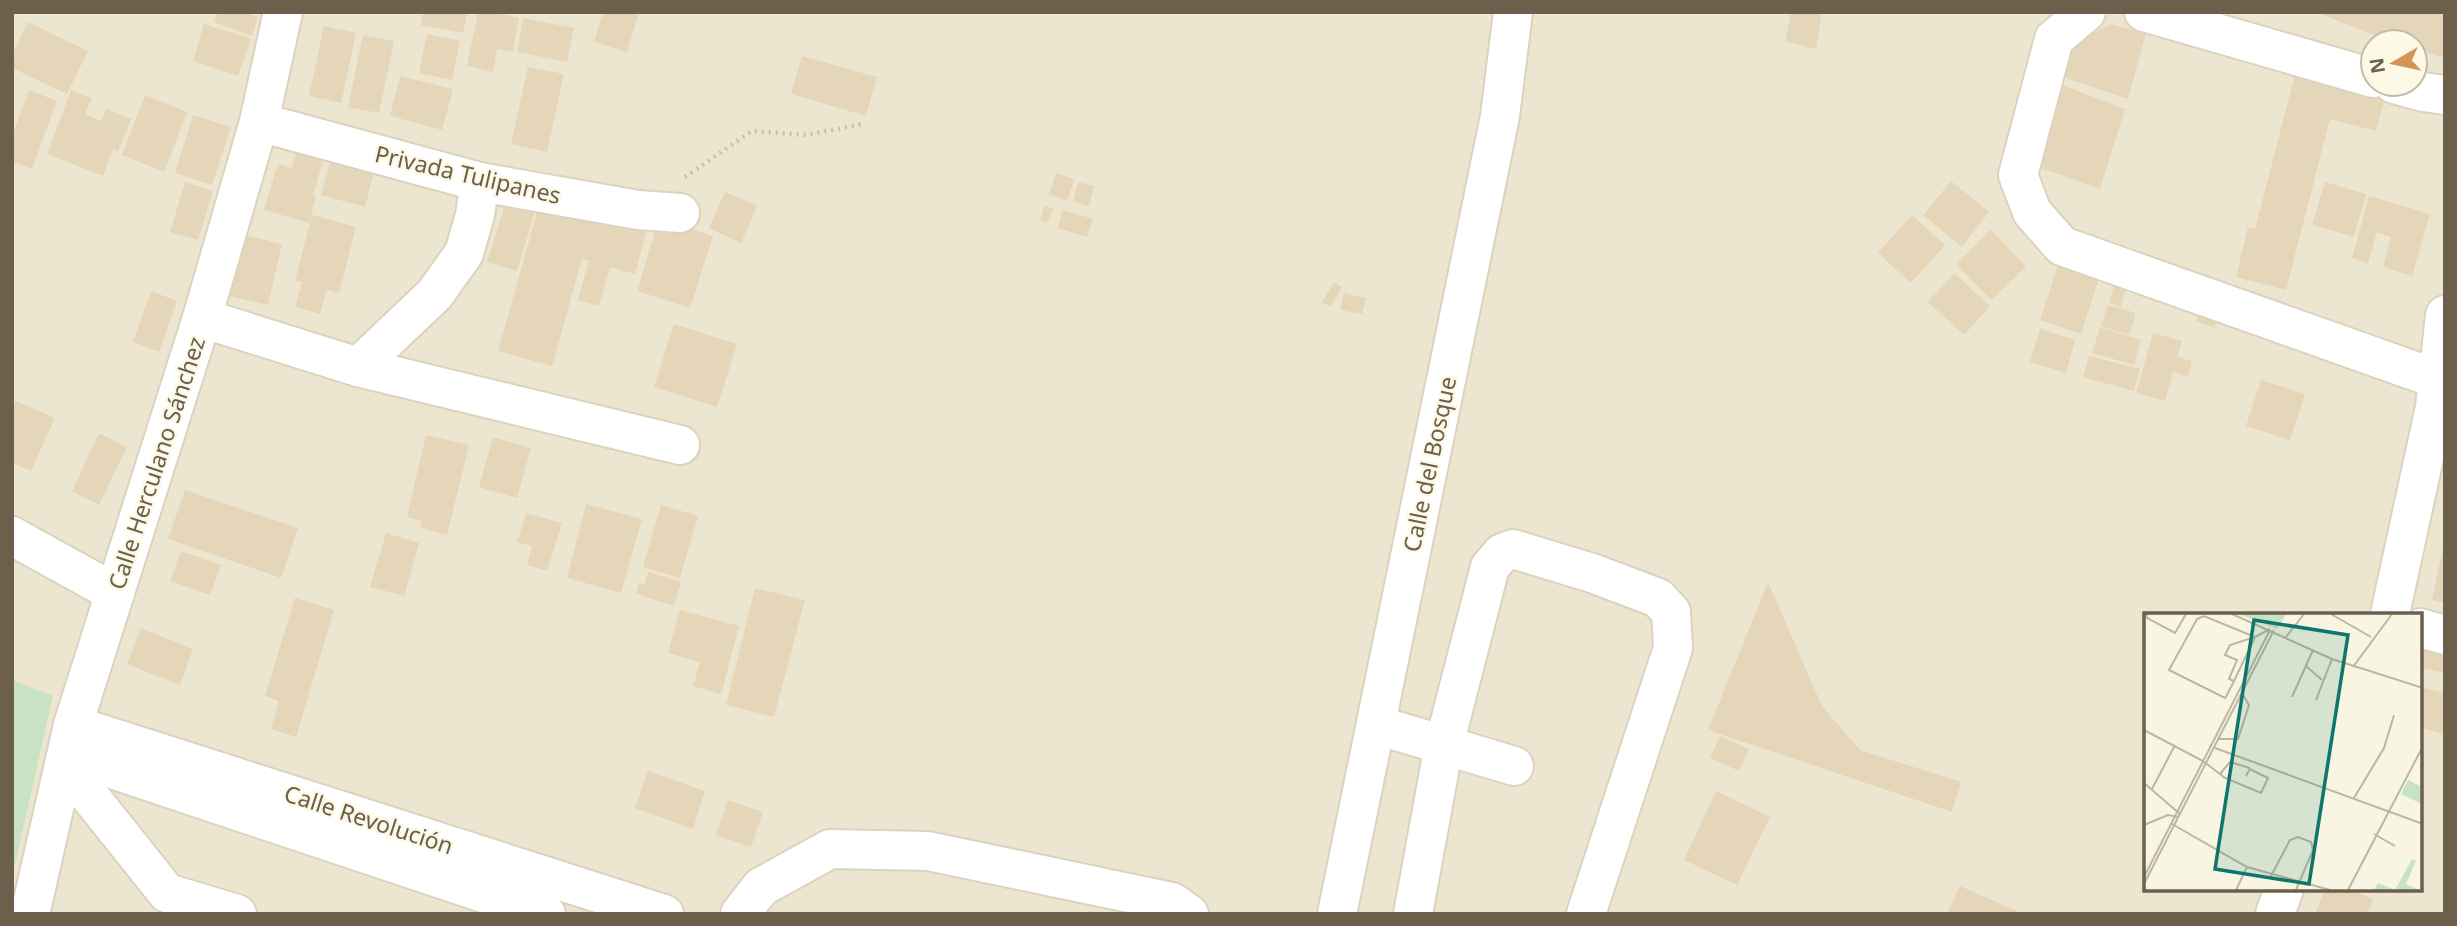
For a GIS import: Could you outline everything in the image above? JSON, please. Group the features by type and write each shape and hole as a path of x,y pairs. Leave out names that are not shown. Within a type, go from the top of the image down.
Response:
{"street":[{"name":"Calle Herculano Sánchez","path":"30,914 68,748 202,318 259,122 283,12"},
{"name":"Calle del Bosque","path":"1337,914 1500,116 1513,12"},
{"path":"2086,12 2054,38 2018,175 2032,212 2062,246 2439,399"},
{"path":"2144,12 2359,74"},
{"name":"Privada Tulipanes","path":"259,122 480,182 638,209 680,213"},
{"path":"358,368 435,294 464,253 475,215 480,182"},
{"path":"2390,613 2439,399 2445,315"},
{"path":"202,318 358,368 680,445"},
{"path":"12,536 115,593"},
{"path":"1412,914 1444,745 1490,567 1502,553 1514,549 1658,597 1671,612 1673,648 1586,914"},
{"path":"2422,629 2445,635"},
{"path":"1376,725 1514,766"},
{"path":"68,748 169,907 237,914"},
{"name":"Calle Revolución","path":"68,748 546,914"},
{"name":"Calle Revolución","path":"68,748 664,914"},
{"path":"740,914 761,887 830,849 928,851 1172,902 1189,914"},
{"path":"2275,914 2283,891"}],"path":[{"path":"638,209 752,131 806,135 862,124"}],"shaded area":[{"path":"12,12 2445,12 2445,914 12,914"}],"green space":[{"path":"12,680 53,696 12,877"}],"building":[{"path":"218,12 245,12 258,17 252,36 214,22"},
{"path":"423,12 467,12 463,33 421,25"},
{"path":"478,12 519,18 513,52 497,49 493,72 467,66"},
{"path":"603,12 639,12 627,52 594,42"},
{"path":"1791,12 1822,12 1816,49 1785,41"},
{"path":"2315,12 2445,12 2445,58 2429,53 2429,28 2359,29"},
{"path":"523,18 574,28 567,62 517,52"},
{"path":"28,22 88,51 67,94 12,68 12,55"},
{"path":"204,24 251,39 238,76 193,61"},
{"path":"2110,24 2146,33 2128,99 2063,77 2070,46"},
{"path":"324,26 356,33 341,103 309,96"},
{"path":"427,34 460,41 452,80 419,73"},
{"path":"363,35 394,41 379,113 348,107"},
{"path":"802,56 877,77 866,116 791,94"},
{"path":"2298,63 2359,79 2359,98 2385,98 2376,131 2330,119 2286,290 2236,277 2248,227 2255,229"},
{"path":"528,67 564,74 547,152 511,144"},
{"path":"400,76 453,89 442,130 390,116"},
{"path":"2049,80 2125,109 2100,189 2030,164"},
{"path":"29,90 57,101 32,169 12,161 12,136"},
{"path":"71,90 92,98 85,114 101,121 106,109 131,119 118,152 113,149 103,176 47,154"},
{"path":"145,95 187,112 164,172 122,155"},
{"path":"193,115 231,127 212,185 175,173"},
{"path":"301,136 328,143 313,196 316,196 309,223 264,210 278,164 292,168"},
{"path":"335,145 378,156 365,207 321,195"},
{"path":"1056,173 1074,179 1067,201 1049,194"},
{"path":"1951,181 1989,212 1962,247 1923,215"},
{"path":"185,182 213,191 198,240 170,232"},
{"path":"1078,182 1094,186 1089,206 1073,202"},
{"path":"2325,182 2366,194 2354,237 2312,225"},
{"path":"725,192 757,206 741,243 709,228"},
{"path":"508,195 537,204 517,271 487,262"},
{"path":"542,195 648,226 635,274 610,267 599,306 578,300 589,261 582,259 552,366 498,351"},
{"path":"2369,196 2430,214 2412,276 2383,267 2391,237 2377,232 2368,263 2352,258"},
{"path":"1044,206 1053,208 1048,223 1040,221"},
{"path":"1063,210 1093,219 1087,237 1058,228"},
{"path":"312,215 356,227 339,293 327,290 320,314 295,307 302,282 295,281"},
{"path":"1912,215 1945,245 1911,283 1878,253"},
{"path":"659,219 713,236 690,308 637,291"},
{"path":"1991,230 2026,267 1991,300 1956,264"},
{"path":"240,234 282,244 268,305 226,295"},
{"path":"2062,253 2103,266 2081,334 2040,320"},
{"path":"1954,273 1990,306 1964,335 1928,302"},
{"path":"2116,279 2127,283 2121,307 2109,303"},
{"path":"1334,282 1342,287 1330,307 1322,302"},
{"path":"151,291 177,301 159,352 133,342"},
{"path":"1344,293 1366,298 1362,314 1340,310"},
{"path":"2108,305 2136,313 2129,335 2101,326"},
{"path":"2200,311 2218,316 2215,328 2196,322"},
{"path":"674,324 737,344 717,407 654,387"},
{"path":"2100,327 2141,340 2134,365 2092,353"},
{"path":"2040,329 2075,340 2066,373 2030,362"},
{"path":"2153,333 2182,341 2177,357 2192,361 2188,376 2173,372 2165,401 2136,393"},
{"path":"2089,356 2140,369 2134,391 2083,377"},
{"path":"2261,380 2305,394 2290,440 2246,426"},
{"path":"16,401 55,418 31,471 12,463 12,408"},
{"path":"99,433 127,447 99,505 72,491"},
{"path":"426,435 469,445 447,535 420,528 422,521 407,517"},
{"path":"493,437 531,448 517,498 479,487"},
{"path":"185,490 298,528 281,578 168,539"},
{"path":"586,504 642,519 621,593 567,578"},
{"path":"661,505 698,516 680,578 643,567"},
{"path":"526,513 562,523 547,571 527,565 532,546 517,542"},
{"path":"386,533 419,543 404,596 370,587"},
{"path":"2445,543 2445,603 2432,600"},
{"path":"181,551 221,565 210,595 170,581"},
{"path":"648,572 681,582 674,606 636,594 639,583 644,585"},
{"path":"1768,582 1822,706 1860,750 1961,782 1952,812 1708,730"},
{"path":"755,588 805,600 774,717 726,705"},
{"path":"295,598 334,610 296,737 271,729 279,701 265,696"},
{"path":"680,610 739,626 721,694 693,686 700,662 668,653"},
{"path":"141,628 193,649 180,685 127,664"},
{"path":"2422,645 2445,650 2445,673 2422,668"},
{"path":"2422,687 2445,693 2445,734 2422,728"},
{"path":"1720,736 1749,749 1739,771 1710,758"},
{"path":"648,771 705,791 693,829 635,808"},
{"path":"1716,791 1770,817 1737,885 1684,860"},
{"path":"728,800 763,812 751,847 716,835"},
{"path":"1960,886 2024,914 1947,914"},
{"path":"2324,891 2353,891 2373,899 2367,914 2315,914"}]}
